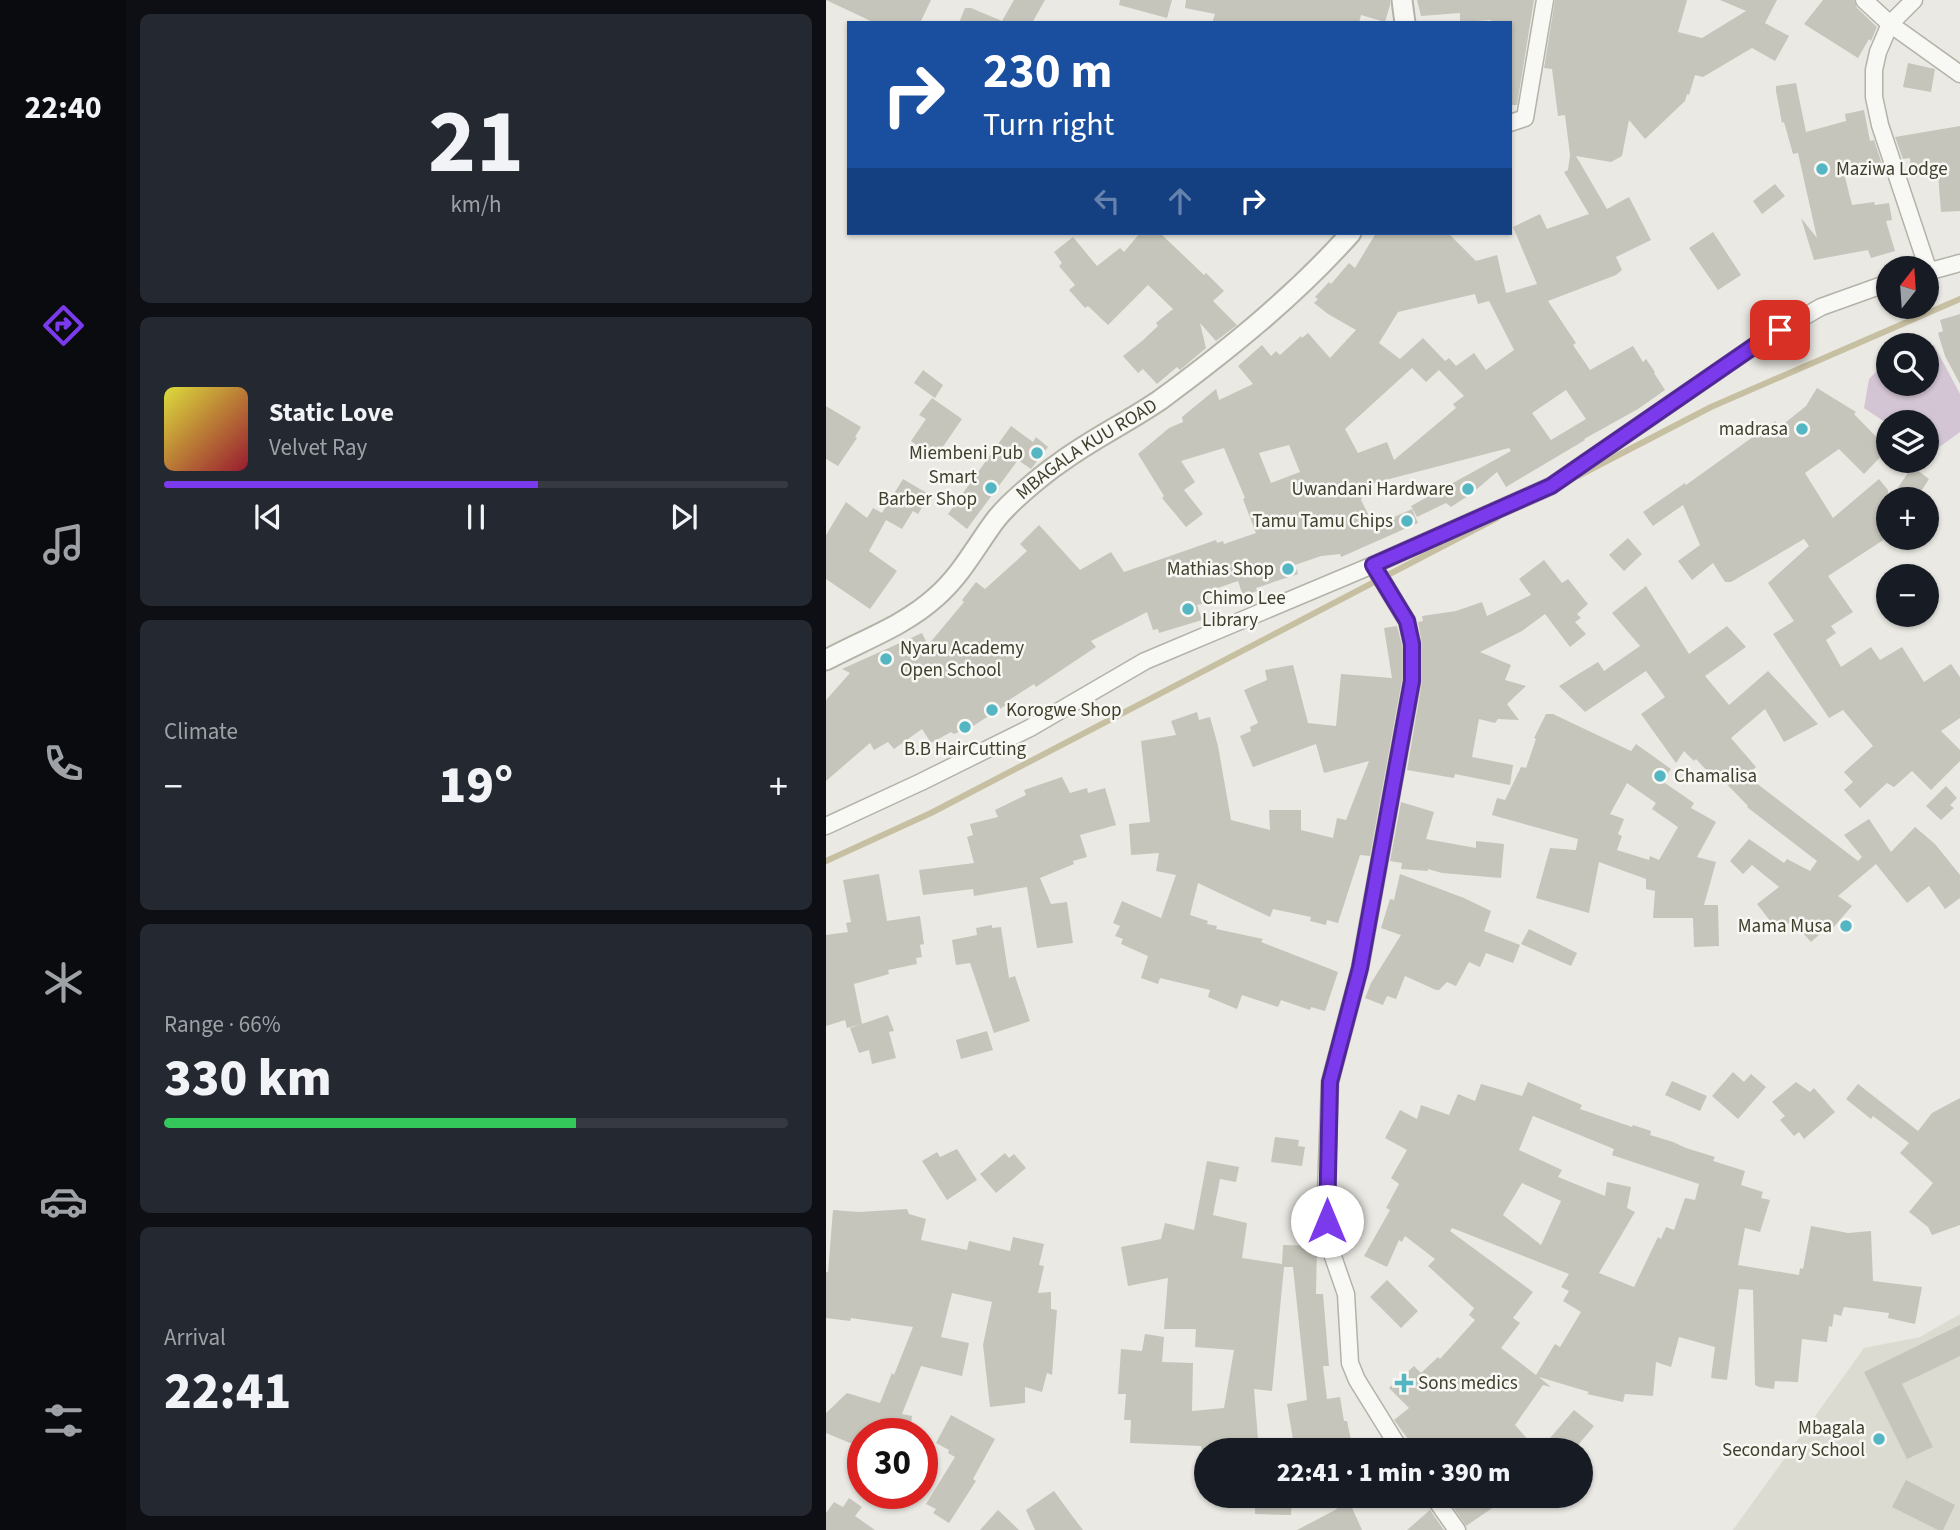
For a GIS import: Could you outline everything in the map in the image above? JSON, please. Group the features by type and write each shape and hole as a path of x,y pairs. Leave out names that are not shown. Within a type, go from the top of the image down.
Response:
{"street":[{"path":"1402,0 1405,21"},
{"path":"1512,122 1525,118 1545,0"},
{"path":"1864,0 1890,24 1960,74"},
{"path":"1914,0 1890,24 1876,61 1874,97 1880,125 1923,256"},
{"name":"MBAGALA KUU ROAD","path":"826,660 907,620 935,598 959,574 996,519 1029,489 1061,462 1149,407 1228,348 1315,273 1349,235"},
{"path":"1939,269 1960,263"},
{"path":"826,826 1030,727 1145,661 1551,486 1760,342 1821,307 1876,287"},
{"path":"1373,565 1407,621 1412,644 1412,681 1360,968 1330,1082 1327,1221 1330,1248 1346,1294 1350,1363 1356,1380 1393,1438"},
{"path":"1441,1508 1457,1530"}],"shaded area":[{"path":"1939,354 1960,394 1960,432 1939,447 1939,410 1876,410 1876,416 1864,408 1869,379 1876,372 1876,396 1939,396"},
{"name":"Mbagala Secondary School","path":"1960,1314 1960,1530 1733,1530 1864,1348 1920,1337"}],"building":[{"path":"826,0 931,0 921,21 871,21"},
{"path":"1014,0 1045,0 1033,21 1002,21"},
{"path":"1120,0 1172,0 1167,18 1119,5"},
{"path":"1186,0 1390,0 1385,21 1361,15 1360,21 1213,21 1215,14 1185,8"},
{"path":"1417,0 1534,0 1517,105 1512,105 1512,21 1460,21 1460,13 1421,16"},
{"path":"1555,0 1687,0 1678,32 1702,38 1746,11 1720,0 1777,0 1765,23 1789,36 1775,61 1752,48 1703,77 1695,75 1685,101 1645,139 1629,120 1622,156 1611,162 1576,156 1607,209 1629,197 1651,240 1616,257 1622,270 1616,275 1548,301 1590,370 1633,346 1643,362 1646,359 1665,390 1638,409 1506,487 1497,472 1451,507 1446,503 1417,517 1411,506 1511,451 1509,448 1366,485 1361,500 1374,526 1412,509 1418,523 1341,557 1340,554 1321,556 1295,565 1298,574 1256,588 1257,591 1243,596 1238,581 1206,592 1209,602 1197,605 1202,620 1159,633 1158,629 1153,630 1147,612 1091,641 1096,647 1036,687 1034,684 1004,703 1006,705 973,726 954,734 951,732 931,743 922,729 894,749 888,742 874,750 870,743 826,781 826,700 850,673 842,669 922,633 928,645 964,602 962,600 976,582 985,589 1027,551 1020,544 1039,525 1080,570 1111,552 1124,572 1216,540 1217,543 1223,541 1224,544 1256,533 1224,448 1181,461 1195,482 1184,490 1203,514 1186,527 1162,498 1164,496 1138,454 1169,428 1183,422 1182,417 1216,389 1219,400 1253,384 1238,366 1262,345 1271,356 1276,351 1280,355 1308,333 1330,358 1356,330 1314,303 1318,299 1315,297 1329,282 1331,284 1349,263 1355,268 1375,235 1450,235 1476,261 1497,255 1506,293 1537,284 1513,227 1540,214 1547,229 1589,214 1564,172 1568,170 1570,155 1565,115 1558,116 1552,69 1544,68","holes":["1475,294 1478,304 1489,301 1514,350 1486,370 1474,353 1456,366 1449,358 1445,361 1423,338 1400,359 1379,343 1398,312","1412,368 1426,382 1439,370 1464,396 1453,404 1456,408 1394,460 1387,442 1358,453 1345,429","1566,390 1586,419 1551,440 1532,413","1289,445 1300,472 1271,483 1259,453"]},
{"path":"1823,0 1854,0 1857,8 1877,27 1871,41 1869,39 1858,58 1804,24"},
{"path":"965,8 1002,21 960,21"},
{"path":"1908,63 1935,69 1931,92 1903,87"},
{"path":"1796,83 1806,132 1846,121 1845,114 1864,110 1870,141 1874,140 1882,164 1844,173 1852,205 1889,203 1892,220 1886,221 1895,251 1871,258 1868,250 1814,260 1801,218 1817,238 1798,153 1793,154 1784,122 1782,123 1776,86"},
{"path":"1960,126 1960,211 1941,212 1938,174 1911,177 1910,158 1903,159 1895,137"},
{"path":"1775,184 1785,196 1762,214 1753,201"},
{"path":"1713,232 1741,275 1718,290 1689,248"},
{"path":"1138,235 1162,235 1224,291 1213,301 1237,325 1216,341 1200,323 1206,348 1180,370 1177,367 1157,384 1143,369 1138,373 1123,356 1158,326 1156,323 1173,309 1148,285 1108,325 1088,306 1085,308 1069,290 1075,285 1059,266 1062,263 1054,252 1073,237 1097,266 1120,248 1124,252"},
{"path":"1960,314 1960,384 1945,356 1938,333 1943,331 1940,320"},
{"path":"923,370 943,385 935,398 914,383"},
{"path":"1817,388 1856,412 1854,414 1876,437 1876,462 1864,474 1839,449 1805,473 1833,518 1879,479 1886,487 1876,487 1876,545 1828,576 1853,612 1831,626 1836,633 1826,640 1841,667 1871,647 1880,660 1902,647 1924,682 1951,664 1960,677 1960,718 1941,731 1960,750 1960,761 1931,790 1912,771 1894,787 1887,783 1860,808 1844,790 1853,782 1844,772 1873,746 1843,710 1829,718 1773,634 1794,621 1768,583 1809,546 1804,539 1731,582 1725,582 1713,563 1692,580 1678,561 1700,545 1683,505 1653,526 1643,512 1685,483 1686,485 1775,421 1780,427 1806,406"},
{"path":"932,398 962,419 940,451 933,446 928,453 911,441 926,419 919,415"},
{"path":"826,406 861,427 855,437 857,438 838,466 826,459"},
{"path":"1011,426 1033,442 1036,437 1048,447 1031,469 1018,460 967,529 948,514"},
{"path":"1908,473 1921,473 1929,479 1924,487 1898,487"},
{"path":"903,479 930,495 918,514 913,511 902,529 886,520 869,551 897,571 870,609 826,579 826,535 846,502 867,518 873,508 882,513"},
{"path":"1628,538 1642,554 1624,571 1609,555"},
{"path":"1544,560 1562,583 1568,579 1588,604 1577,614 1581,618 1575,622 1586,634 1570,647 1545,614 1522,631 1480,652 1511,665 1505,680 1526,686 1507,704 1519,720 1498,719 1495,723 1479,719 1472,757 1513,765 1510,785 1455,774 1454,778 1407,770 1422,681 1422,644 1418,622 1423,621 1422,616 1456,611 1482,602 1487,616 1531,595 1519,579"},
{"path":"1646,586 1689,654 1727,626 1746,647 1705,676 1729,705 1768,671 1818,724 1784,742 1765,709 1731,738 1756,767 1747,776 1858,861 1862,857 1844,835 1869,819 1891,852 1915,827 1935,844 1960,875 1960,898 1945,909 1929,886 1907,903 1876,864 1838,896 1852,906 1832,929 1829,926 1811,942 1792,921 1778,931 1757,904 1779,887 1752,865 1743,874 1730,861 1749,839 1784,863 1787,859 1810,871 1817,861 1747,807 1713,770 1709,773 1684,751 1676,763 1641,714 1665,697 1646,671 1585,712 1559,686 1598,662 1604,671 1640,646 1612,613"},
{"path":"1397,626 1402,645 1402,680 1370,856 1360,855 1338,923 1327,920 1326,925 1310,921 1311,917 1273,909 1270,917 1198,883 1190,915 1208,921 1207,924 1217,926 1216,929 1263,939 1261,942 1338,972 1325,1011 1311,1007 1310,1010 1281,1000 1278,1007 1242,995 1237,1009 1208,997 1210,990 1160,978 1158,984 1141,978 1148,956 1121,944 1123,939 1115,936 1120,926 1113,923 1122,901 1161,918 1176,875 1156,871 1159,853 1131,855 1129,824 1150,822 1141,741 1176,735 1171,721 1197,712 1199,720 1210,717 1231,820 1270,830 1269,810 1301,810 1301,830 1333,838 1337,818 1346,820 1369,761 1324,773 1316,744 1253,767 1240,736 1251,731 1250,727 1258,723 1244,690 1267,680 1265,670 1293,665 1308,723 1336,726 1341,674 1392,678 1384,628"},
{"path":"1546,714 1553,714 1631,751 1636,744 1671,769 1662,781 1694,803 1691,808 1716,822 1697,857 1716,862 1704,905 1718,905 1719,946 1694,947 1693,918 1653,918 1655,891 1646,889 1646,879 1599,862 1589,913 1536,898 1550,848 1576,850 1578,839 1492,815 1497,798 1505,800 1521,767 1526,768 1536,739 1534,738","holes":["1627,783 1656,803 1652,809 1678,827 1659,860 1650,856 1649,860 1617,850 1622,836 1618,834 1624,819 1610,814"]},
{"path":"1062,777 1070,793 1087,788 1088,793 1105,788 1116,825 1080,835 1087,857 1040,878 1051,904 1067,902 1073,943 1037,948 1027,887 974,896 973,889 923,895 919,870 974,863 967,837 973,835 970,824 998,817 995,810 1026,795 1024,790"},
{"path":"1946,786 1957,798 1950,805 1954,808 1941,820 1926,806"},
{"path":"1401,802 1434,812 1426,839 1476,848 1476,841 1504,844 1501,878 1442,873 1428,869 1401,869 1402,863 1390,861"},
{"path":"879,874 887,921 920,916 924,944 920,945 922,957 916,958 917,964 888,970 889,974 854,984 862,1024 847,1028 845,1020 826,1026 826,935 848,932 846,923 851,922 843,880"},
{"path":"1400,874 1491,911 1484,931 1520,945 1513,963 1486,953 1480,967 1469,962 1456,986 1447,982 1436,990 1405,976 1396,999 1387,996 1383,1005 1365,998 1371,983 1401,935 1381,928 1390,899 1394,900"},
{"path":"992,925 992,928 1001,927 1009,978 1015,976 1030,1021 994,1033 970,963 956,965 952,940 977,935 976,928"},
{"path":"1529,929 1577,953 1571,966 1521,944"},
{"path":"888,1015 894,1031 889,1032 896,1058 872,1064 869,1050 859,1053 850,1028"},
{"path":"987,1031 993,1050 961,1059 956,1040"},
{"path":"1733,1072 1744,1082 1751,1074 1766,1087 1738,1119 1712,1096"},
{"path":"1672,1081 1707,1096 1700,1111 1665,1095"},
{"path":"1528,1082 1582,1105 1580,1109 1651,1131 1650,1135 1715,1157 1713,1161 1745,1171 1741,1185 1763,1192 1761,1198 1770,1200 1760,1232 1745,1228 1738,1265 1799,1275 1800,1268 1803,1269 1811,1226 1848,1233 1871,1231 1873,1281 1922,1287 1915,1324 1888,1318 1889,1313 1844,1307 1841,1316 1834,1314 1827,1342 1802,1339 1798,1382 1775,1381 1774,1389 1759,1387 1755,1385 1753,1290 1739,1289 1727,1380 1711,1378 1715,1347 1679,1337 1671,1367 1656,1362 1653,1396 1625,1394 1623,1402 1587,1394 1589,1392 1539,1377 1551,1387 1543,1385 1515,1425 1526,1438 1407,1438 1394,1420 1409,1408 1389,1388 1414,1366 1421,1373 1438,1357 1440,1359 1475,1320 1469,1315 1474,1308 1428,1266 1435,1259 1405,1236 1402,1242 1399,1240 1387,1267 1364,1256 1390,1210 1386,1208 1399,1184 1391,1178 1407,1150 1385,1138 1400,1110 1417,1119 1421,1105 1449,1115 1458,1094 1475,1101 1481,1084 1522,1096","holes":["1533,1116 1614,1149 1612,1155 1699,1184 1695,1200 1685,1198 1674,1230 1666,1227 1661,1239 1658,1237 1634,1287 1599,1273 1635,1212 1627,1208 1631,1187 1607,1182 1605,1196 1558,1177 1562,1170 1519,1150","1522,1183 1561,1201 1541,1245 1503,1215","1452,1228 1569,1274 1561,1287 1569,1291 1563,1301 1581,1312 1560,1347 1555,1344 1536,1375 1501,1348 1520,1323 1513,1318 1533,1292 1450,1231"]},
{"path":"1796,1082 1810,1092 1814,1088 1835,1112 1804,1139 1799,1132 1794,1136 1780,1120 1785,1116 1772,1102"},
{"path":"1858,1084 1918,1131 1932,1113 1960,1098 1960,1225 1932,1235 1928,1227 1909,1212 1933,1183 1900,1153 1909,1143 1846,1099"},
{"path":"1275,1137 1299,1140 1298,1146 1305,1147 1302,1166 1271,1162"},
{"path":"957,1149 977,1180 947,1200 922,1161 937,1152 940,1157"},
{"path":"1005,1153 1009,1158 1014,1154 1026,1168 996,1193 980,1174"},
{"path":"1207,1161 1239,1167 1236,1182 1220,1179 1213,1215 1247,1223 1242,1258 1282,1264 1283,1245 1317,1246 1316,1294 1323,1294 1329,1366 1323,1366 1327,1399 1340,1397 1344,1421 1347,1421 1351,1438 1293,1438 1287,1404 1307,1400 1293,1267 1284,1267 1272,1391 1254,1389 1258,1438 1194,1438 1194,1446 1130,1443 1131,1420 1124,1420 1126,1394 1118,1394 1121,1349 1142,1351 1145,1334 1164,1337 1162,1362 1193,1363 1192,1411 1224,1408 1234,1350 1195,1347 1196,1329 1164,1329 1168,1278 1128,1286 1121,1247 1161,1239 1165,1223 1194,1230"},
{"path":"907,1209 909,1214 926,1219 921,1240 967,1250 969,1241 1010,1251 1013,1237 1044,1244 1039,1265 1044,1266 1038,1293 1051,1292 1051,1309 1057,1310 1052,1375 1047,1373 1042,1392 1025,1387 1025,1403 990,1407 983,1345 992,1302 952,1293 941,1337 969,1343 962,1376 921,1366 902,1414 912,1418 847,1418 847,1442 826,1433 826,1413 847,1393 880,1403 913,1327 851,1318 850,1321 826,1318 826,1272 833,1210 859,1212"},
{"path":"1387,1280 1418,1311 1401,1328 1370,1297"},
{"path":"1960,1325 1960,1356 1902,1384 1933,1447 1907,1459 1864,1372"},
{"path":"1574,1410 1594,1426 1584,1438 1550,1438"},
{"path":"951,1415 995,1439 973,1479 976,1481 949,1523 933,1513 938,1509 938,1485 955,1457 938,1444"},
{"path":"1906,1480 1955,1505 1943,1530 1892,1507"},
{"path":"1054,1491 1083,1530 1035,1530 1026,1510"},
{"path":"847,1501 847,1509 860,1509 855,1516 875,1530 826,1530 826,1513 834,1502 843,1507"},
{"path":"1255,1508 1291,1508 1291,1515 1255,1514"},
{"path":"1352,1508 1362,1530 1297,1530 1337,1509"},
{"path":"1454,1508 1492,1508 1466,1526"},
{"path":"998,1510 1019,1530 980,1530"},
{"path":"1430,1510 1444,1530 1407,1530"}],"waterway":[{"path":"1578,476 1711,407 1960,299"},
{"path":"826,861 931,813 1497,518"}],"place":[{"name":"Maziwa Lodge","path":"1822,169"},
{"name":"madrasa","path":"1802,429"},
{"name":"Miembeni Pub","path":"1037,453"},
{"name":"Smart Barber Shop","path":"991,488"},
{"name":"Uwandani Hardware","path":"1468,489"},
{"name":"Tamu Tamu Chips","path":"1407,521"},
{"name":"Mathias Shop","path":"1288,569"},
{"name":"Chimo Lee Library","path":"1188,609"},
{"name":"Nyaru Academy Open School","path":"886,659"},
{"name":"Korogwe Shop","path":"992,710"},
{"name":"B.B HairCutting","path":"965,727"},
{"name":"Chamalisa","path":"1660,776"},
{"name":"Mama Musa","path":"1846,926"},
{"name":"Sons medics","path":"1404,1383"},
{"name":"Mbagala Secondary School","path":"1879,1439"}],"route":[{"path":"1327,1221 1330,1082 1360,968 1412,681 1412,644 1407,621 1373,565 1551,486 1780,330"}]}
